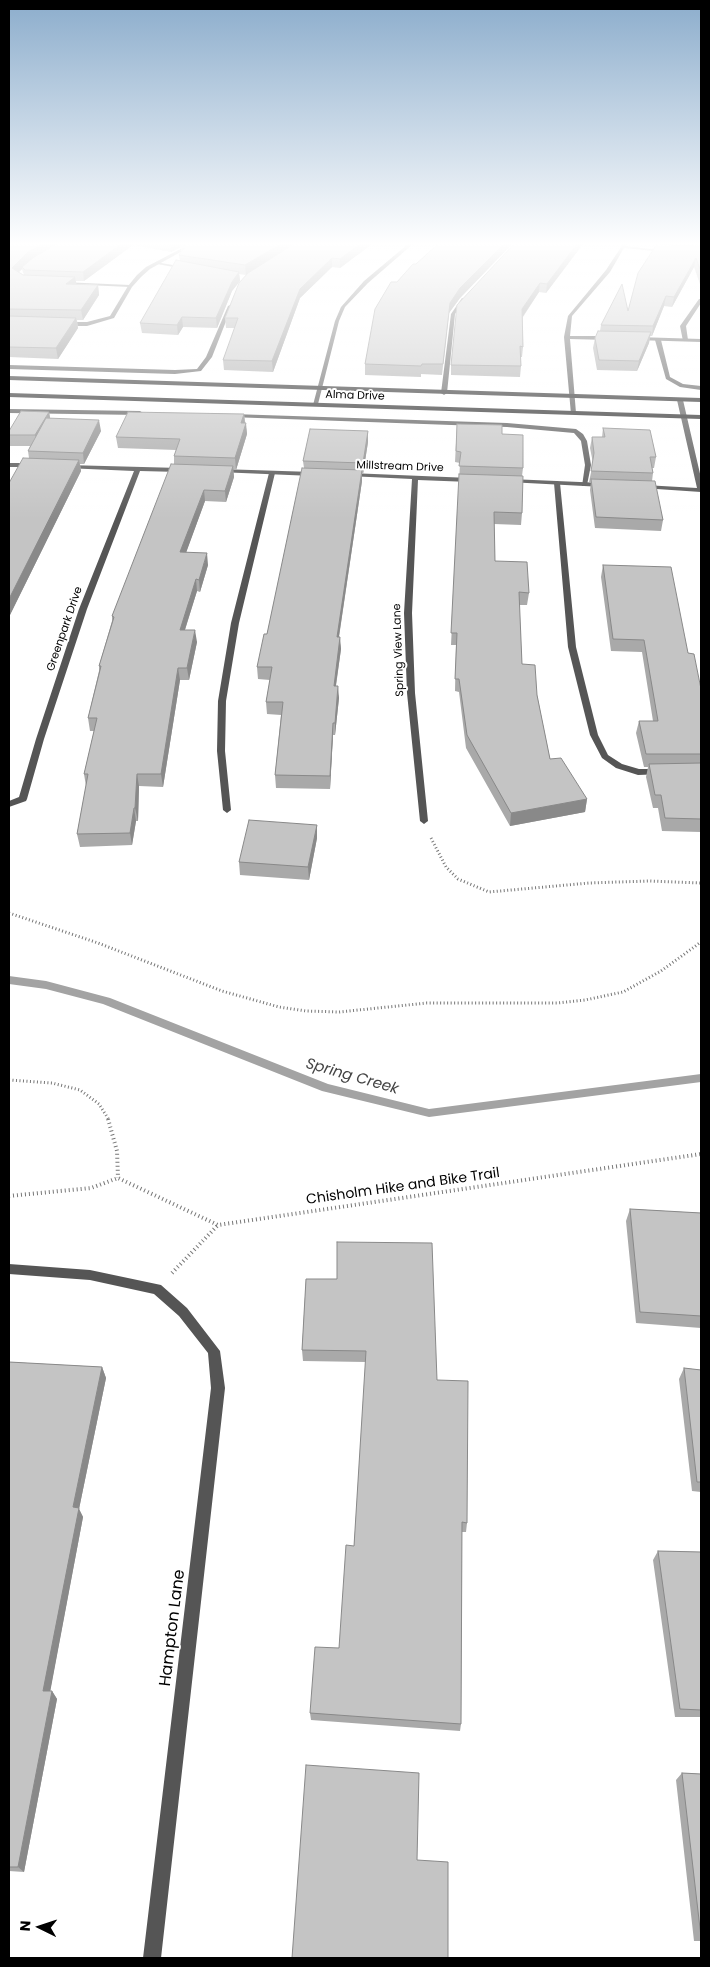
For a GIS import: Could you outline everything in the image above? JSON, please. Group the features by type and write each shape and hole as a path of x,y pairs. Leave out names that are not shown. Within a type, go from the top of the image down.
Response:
{"main road":[{"name":"Alma Drive","path":"9,378 701,400"},
{"name":"Alma Drive","path":"9,395 701,417"}],"street":[{"path":"9,367 175,372 199,370 209,357 218,336"},
{"path":"315,404 335,336"},
{"path":"444,392 450,336"},
{"path":"684,336 685,340"},
{"path":"573,413 567,337 612,339"},
{"path":"631,339 701,341"},
{"path":"658,340 668,378 682,386 701,388"},
{"path":"633,487 701,490 680,400"},
{"path":"9,411 143,413"},
{"path":"221,415 507,425 576,431 584,441 588,464 584,485"},
{"path":"9,465 39,466"},
{"path":"58,466 186,470"},
{"name":"Greenpark Drive","path":"9,804 23,799 40,739 82,609 138,469"},
{"path":"215,471 320,474"},
{"path":"226,810 221,751 222,701 235,623 272,473"},
{"name":"Millstream Drive","path":"339,475 482,480"},
{"name":"Spring View Lane","path":"415,478 408,613 411,693 424,821"},
{"path":"500,481 614,486"},
{"path":"557,483 572,647 594,736 605,756 619,766 638,772 665,772"},
{"path":"9,1270 90,1275 157,1289"},
{"name":"Hampton Lane","path":"152,1958 218,1388 214,1351 183,1312 157,1289"}],"path":[{"path":"424,821 446,867 466,884 489,892 507,892 589,883 701,883"},
{"path":"9,913 98,943 222,991 279,1007 306,1011 339,1012 427,1003 584,1000 623,992 661,971 701,942"},
{"path":"9,1080 45,1082 80,1090 99,1104 111,1124 117,1150 118,1178"},
{"name":"Chisholm Hike and Bike Trail","path":"218,1225 701,1154"},
{"path":"9,1196 91,1188 118,1178 218,1225 157,1289"}],"building":[{"path":"9,336 64,336 56,348 9,347"},
{"path":"232,336 282,336 272,361 223,360"},
{"path":"370,336 446,336 443,364 422,364 421,366 365,364"},
{"path":"454,336 523,336 523,347 520,346 521,366 451,365"},
{"path":"596,336 649,336 639,361 599,360"},
{"path":"21,411 49,412 35,435 9,435 9,431"},
{"path":"128,412 244,414 241,423 246,423 235,458 174,456 180,439 116,437"},
{"path":"46,418 99,420 83,453 28,451"},
{"path":"457,424 502,425 502,434 523,435 523,468 459,466 461,452 456,451"},
{"path":"603,428 650,430 656,457 650,457 653,473 591,471 594,453 592,437 605,437"},
{"path":"310,429 368,431 363,463 303,461"},
{"path":"23,458 79,460 9,599 9,483"},
{"path":"171,464 233,466 225,491 204,490 180,552 207,553 199,580 196,579 180,630 195,630 187,668 178,668 161,774 137,774 135,808 130,833 77,834 88,774 84,774 97,718 88,718 101,666 99,666 114,617 112,616"},
{"path":"302,468 362,470 337,637 340,637 334,686 338,686 335,723 333,723 330,776 275,775 283,702 266,702 272,667 257,667 264,634 267,634"},
{"path":"459,474 523,476 522,513 494,512 495,561 527,562 529,593 519,592 522,664 535,665 537,695 550,759 561,758 587,799 511,813 467,735 459,679 455,679 457,633 451,633"},
{"path":"591,479 655,481 663,520 596,517"},
{"path":"603,565 671,567 688,653 694,654 701,689 701,754 646,754 639,721 658,721 644,640 613,639"},
{"path":"701,763 701,819 665,818 661,795 655,795 649,764"},
{"path":"249,820 317,825 308,867 239,862"},
{"path":"630,1209 701,1213 701,1316 640,1312"},
{"path":"337,1242 432,1243 437,1380 468,1381 467,1523 462,1522 461,1724 310,1713 315,1647 339,1648 346,1545 354,1546 366,1351 302,1350 306,1279 337,1279"},
{"path":"9,1362 102,1367 73,1507 79,1508 43,1691 52,1691 18,1867 9,1867"},
{"path":"684,1368 701,1370 701,1482 697,1482"},
{"path":"658,1551 701,1552 701,1710 680,1709"},
{"path":"306,1765 419,1773 417,1860 448,1862 448,1958 292,1958"},
{"path":"682,1773 701,1774 701,1937"}],"waterway":[{"name":"Spring Creek","path":"9,980 46,985 106,1001 326,1088 429,1113 701,1078"}]}
